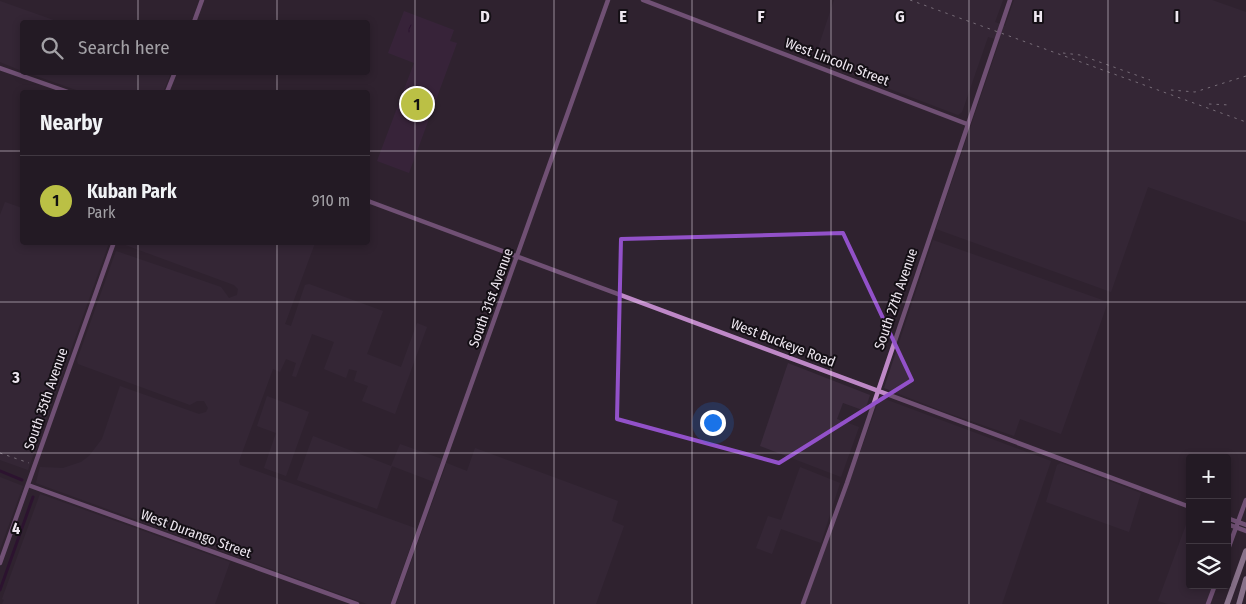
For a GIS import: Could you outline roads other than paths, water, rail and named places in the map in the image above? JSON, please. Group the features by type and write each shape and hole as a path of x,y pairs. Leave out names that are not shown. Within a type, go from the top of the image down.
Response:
{"highway":[{"path":"1227,604 1246,551"},
{"path":"1239,604 1246,579"}],"main road":[{"path":"195,20 202,0"},
{"name":"South 31st Avenue","path":"393,604 608,0"},
{"name":"West Lincoln Street","path":"642,0 967,124"},
{"name":"South 27th Avenue","path":"803,604 1010,0"},
{"path":"0,68 62,90"},
{"path":"168,90 173,75"},
{"name":"West Buckeye Road","path":"370,202 1186,506"},
{"name":"South 35th Avenue","path":"0,563 113,245"},
{"name":"West Durango Street","path":"28,485 357,604"},
{"path":"1230,544 1246,500"},
{"path":"1231,521 1245,528"},
{"path":"1231,524 1237,525"},
{"path":"1208,604 1214,589"}],"waterway":[{"path":"409,29 411,25"},
{"path":"0,471 22,480"},
{"path":"0,590 33,497"}],"railway":[{"path":"910,0 1246,122"},
{"path":"1063,53 1080,55 1150,80"},
{"path":"1171,90 1195,92 1246,76"},
{"path":"1209,104 1230,105"},
{"path":"0,453 29,463"}],"place":[{"name":"Kuban Park","path":"417,104"}]}
